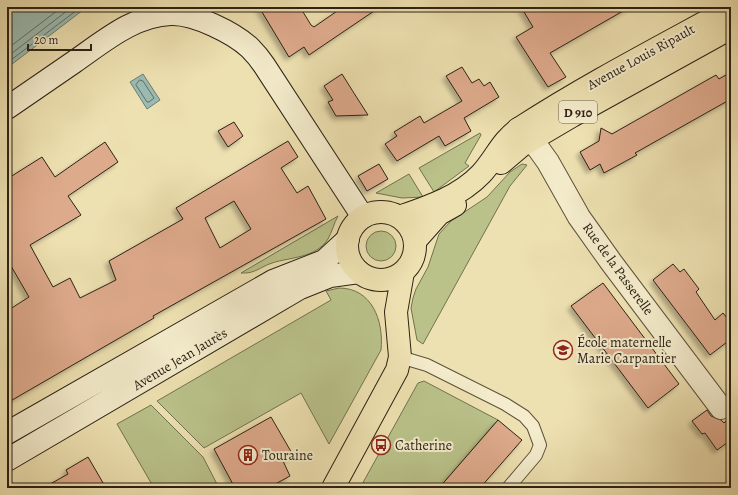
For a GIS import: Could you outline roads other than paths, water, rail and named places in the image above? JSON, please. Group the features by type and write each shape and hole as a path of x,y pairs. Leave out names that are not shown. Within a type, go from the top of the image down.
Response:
{"main road":[{"name":"Avenue Louis Ripault","path":"415,241 439,214 476,189 510,155 524,135 577,92 731,8"},
{"name":"Avenue Louis Ripault","path":"399,217 433,206 471,182 481,174 504,142 524,135 731,28"},
{"path":"333,488 397,370 400,357 398,327 396,306 403,272 413,258 415,241 409,228 399,217 381,212 363,217 356,223 348,239 348,254 354,267 366,276 383,294 398,327"},
{"path":"366,276 384,280 403,272"}],"street":[{"path":"7,108 120,30 142,20 171,14 190,17 210,24 250,48 264,65 363,217"},
{"name":"Rue de la Passerelle","path":"524,135 548,162 579,217 611,262 721,408"},
{"name":"Avenue Jean Jaurès","path":"7,433 273,281 324,261 348,239"},
{"name":"Avenue Jean Jaurès","path":"7,460 300,288 330,276 366,276"}],"lane":[{"path":"400,357 427,365 505,404 524,416 533,426 540,445 536,455 508,488"}],"water":[{"path":"7,7 87,7 7,68"},
{"path":"143,74 160,100 147,109 130,82"}],"place":[{"name":"École maternelle Marie Carpantier","path":"563,350"},
{"name":"Catherine","path":"381,445"},
{"name":"Touraine","path":"248,455"}]}
